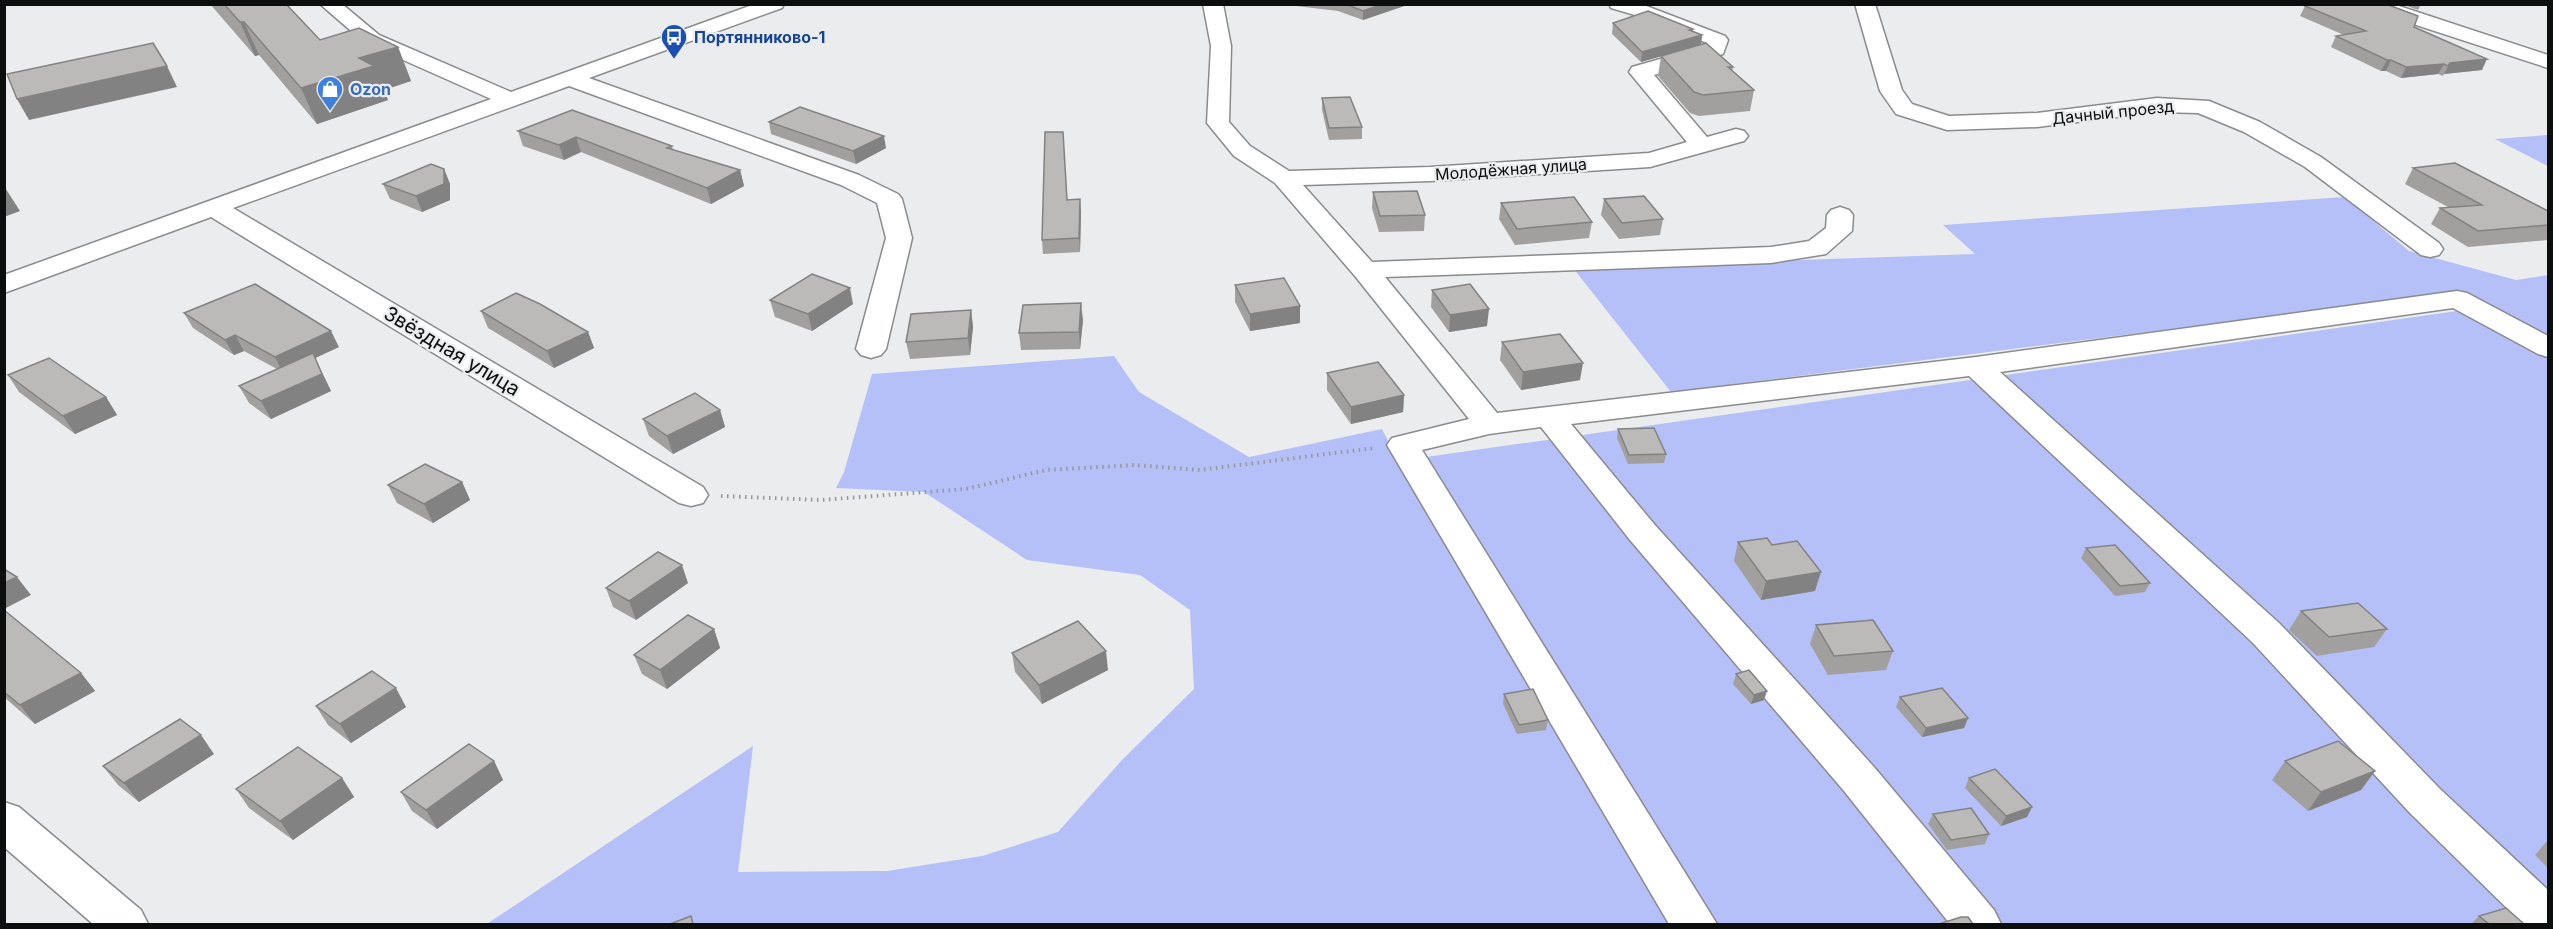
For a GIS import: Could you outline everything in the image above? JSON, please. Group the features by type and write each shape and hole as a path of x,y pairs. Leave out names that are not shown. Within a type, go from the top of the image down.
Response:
{"street":[{"path":"329,4 372,39 511,100"},
{"path":"4,285 775,4"},
{"path":"1213,4 1221,46 1218,123 1242,151 1284,178 1365,270 1489,424"},
{"path":"1618,4 1652,14 1718,40 1716,50 1640,72 1702,146"},
{"name":"Дачный проезд","path":"1865,4 1891,91 1904,110 1947,123 2037,120 2157,105 2201,106 2252,127 2313,162 2430,249"},
{"path":"2371,4 2548,62"},
{"path":"572,79 850,180 889,199 899,238 872,349"},
{"name":"Молодёжная улица","path":"1284,178 1430,174 1650,160 1736,136"},
{"name":"Звёздная улица","path":"213,207 691,495"},
{"path":"1365,270 1771,255 1817,248 1839,231 1840,215"},
{"path":"1694,924 1403,445 1489,424 1976,366 2457,299 2548,348"},
{"path":"1976,366 2266,633 2425,801 2548,920"},
{"path":"1549,417 1642,532 1859,779 1978,924"},
{"path":"4,820 124,924"}],"path":[{"path":"691,495 821,500 966,489 1046,470 1134,465 1200,470 1403,445"}],"shaded area":[{"path":"2548,135 2548,166 2495,139"},
{"path":"2345,197 2409,251 2516,280 2548,275 2548,924 487,924 753,746 738,872 887,871 982,856 1058,832 1122,760 1194,689 1190,610 1140,575 1027,560 924,492 836,488 844,472 872,374 1114,356 1139,392 1249,457 1382,429 1398,461 2478,308 2442,295 1671,392 1573,268 1975,254 1943,225"}],"building":[{"path":"224,4 286,4 320,40 359,28 398,47 359,58 374,66 301,88 244,22 240,22"},
{"path":"1345,4 1383,4 1363,11"},
{"path":"2386,4 2418,16 2414,27 2487,59 2450,63 2448,66 2444,64 2406,67 2336,36 2366,31 2305,6"},
{"path":"1648,11 1693,29 1689,30 1702,35 1642,52 1613,23"},
{"path":"153,43 167,66 17,99 7,74"},
{"path":"1706,43 1754,90 1703,95 1694,92 1661,56"},
{"path":"1350,97 1362,127 1329,128 1322,98"},
{"path":"800,107 884,136 853,151 769,122"},
{"path":"572,110 672,146 667,148 740,170 707,188 576,137 559,145 518,131"},
{"path":"1045,132 1063,132 1067,200 1080,199 1079,238 1042,240"},
{"path":"2455,163 2548,211 2548,225 2478,231 2440,208 2482,205 2413,168"},
{"path":"431,164 444,169 444,184 416,196 383,184"},
{"path":"1417,191 1425,215 1380,216 1373,192"},
{"path":"1644,196 1663,219 1622,223 1604,199"},
{"path":"1574,197 1592,222 1517,229 1501,203"},
{"path":"812,274 850,288 808,314 770,300"},
{"path":"1284,278 1300,306 1250,314 1235,285"},
{"path":"255,284 331,331 275,357 235,335 225,340 184,313"},
{"path":"1470,284 1489,309 1450,315 1432,290"},
{"path":"516,293 588,332 547,351 481,311"},
{"path":"1081,303 1079,332 1019,333 1023,305"},
{"path":"971,310 968,338 906,342 911,314"},
{"path":"1560,334 1583,363 1523,372 1502,342"},
{"path":"313,353 322,374 261,401 239,386"},
{"path":"49,358 106,397 63,416 8,375"},
{"path":"1378,362 1404,395 1351,407 1327,373"},
{"path":"695,393 720,410 667,436 643,419"},
{"path":"1654,428 1666,454 1629,455 1618,429"},
{"path":"425,464 462,482 424,504 388,485"},
{"path":"1767,538 1772,545 1797,541 1821,572 1766,581 1738,542"},
{"path":"2115,545 2150,583 2120,586 2086,548"},
{"path":"658,552 682,565 629,601 606,588"},
{"path":"4,569 17,577 4,583"},
{"path":"2358,603 2387,629 2329,637 2301,611"},
{"path":"4,610 81,673 20,705 4,692"},
{"path":"688,615 714,629 660,670 634,655"},
{"path":"1873,620 1893,651 1834,656 1816,625"},
{"path":"1078,621 1106,651 1039,685 1012,653"},
{"path":"1749,670 1767,691 1754,695 1736,674"},
{"path":"372,671 396,688 340,724 316,706"},
{"path":"1942,688 1968,718 1926,728 1900,697"},
{"path":"1533,689 1548,720 1519,725 1504,694"},
{"path":"180,719 201,735 124,783 103,766"},
{"path":"2338,741 2375,771 2321,792 2285,761"},
{"path":"469,744 494,761 426,810 401,792"},
{"path":"298,747 342,778 280,821 236,789"},
{"path":"1995,769 2032,807 2006,816 1969,778"},
{"path":"1971,808 1989,834 1951,840 1933,814"},
{"path":"2506,908 2524,924 2489,924 2479,916"},
{"path":"691,916 693,924 670,924"},
{"path":"1968,917 1973,924 1939,924"}],"place":[{"name":"Портянниково-1","path":"674,60"},
{"name":"Ozon","path":"330,112"}]}
